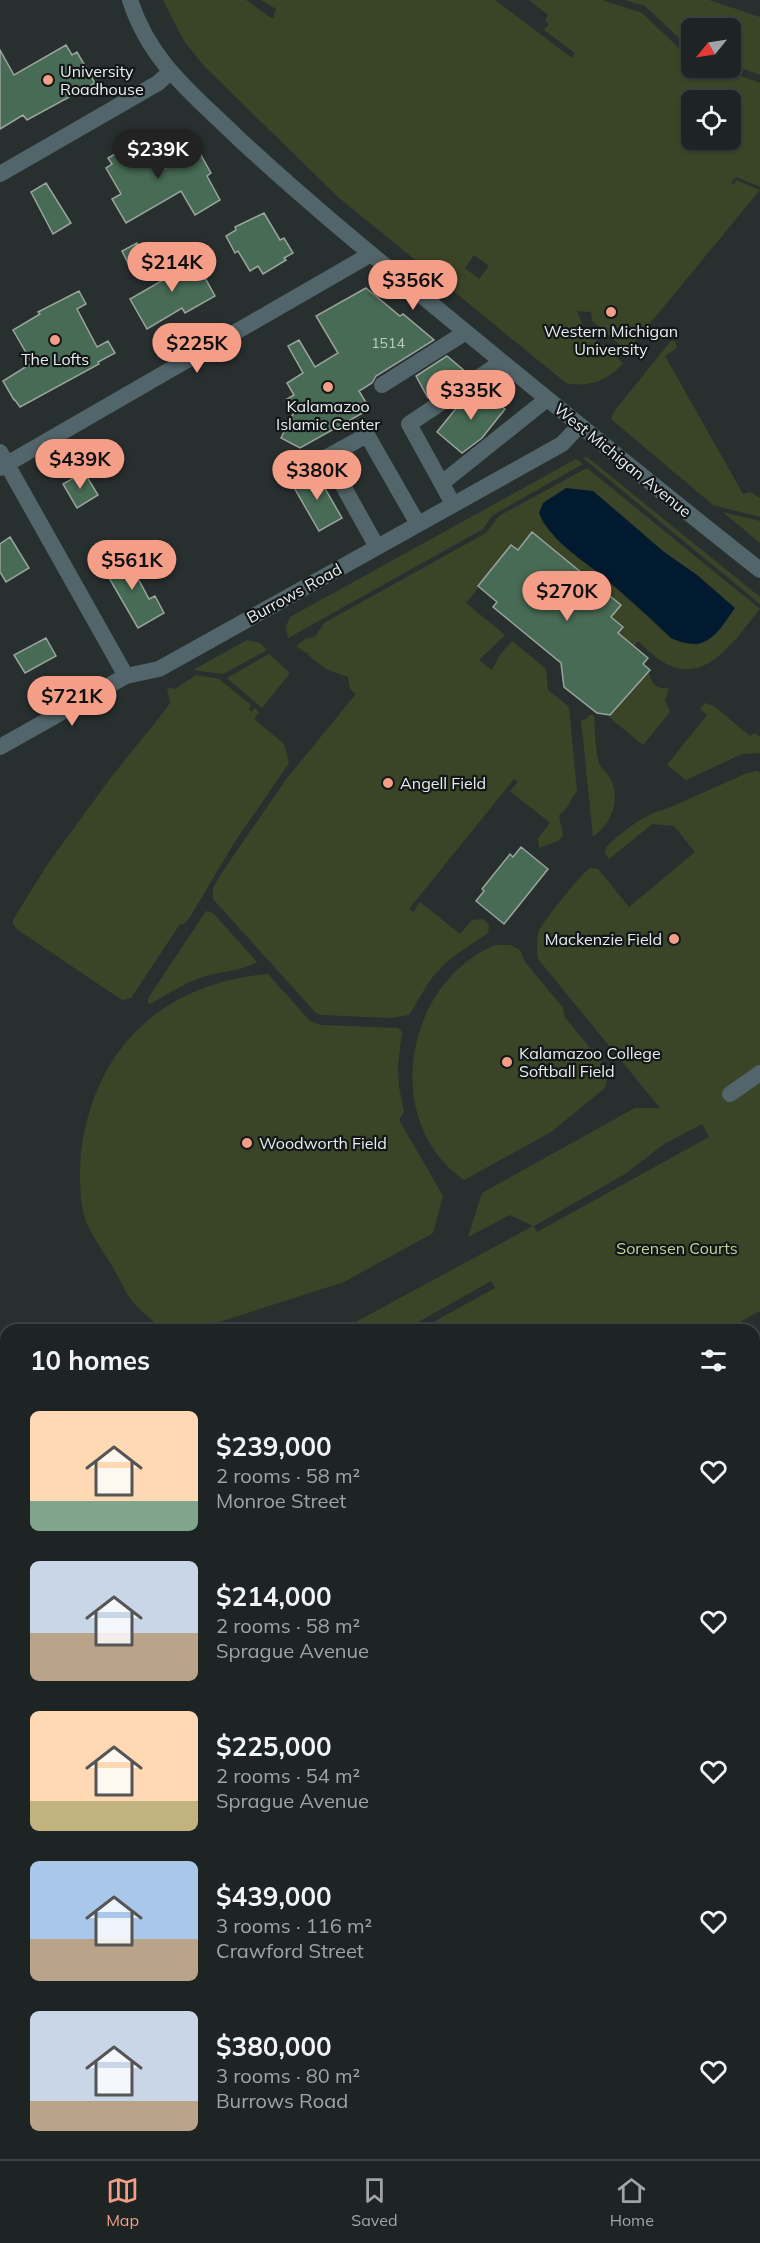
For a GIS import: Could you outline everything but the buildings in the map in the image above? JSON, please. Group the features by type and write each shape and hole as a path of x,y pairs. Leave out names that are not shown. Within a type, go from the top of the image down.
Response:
{"street":[{"name":"West Michigan Avenue","path":"130,0 146,39 170,73 194,99 370,254 760,570"},
{"path":"0,174 158,83 170,73"},
{"path":"126,676 2,461 370,254"},
{"path":"382,385 466,332"},
{"path":"453,504 409,424 502,362"},
{"path":"442,483 547,399"},
{"name":"Burrows Road","path":"0,747 126,676 159,669 562,444 579,425"},
{"path":"377,547 327,457 357,440 367,435 418,524"},
{"path":"730,1094 760,1073"}],"green space":[{"name":"Western Michigan University","path":"163,0 246,0 273,19 276,9 261,0 495,0 572,58 575,53 544,30 549,24 545,21 548,15 529,0 602,0 642,13 681,50 681,78 741,78 741,76 760,83 760,187 736,177 731,183 734,185 736,180 760,190 627,351 592,321 591,312 577,311 584,330 623,363 611,374 598,381 583,384 566,383 338,197 204,66 184,41","holes":["474,255 489,266 479,279 465,268"]},
{"path":"624,0 709,0 760,17 760,75 741,68 741,18 681,18 681,40 645,6"},
{"path":"671,341 675,341 677,348 665,356 743,494 750,492 760,498 760,517 713,505 611,419 615,410"},
{"path":"587,457 760,597 760,604 583,458"},
{"path":"576,459 583,464 498,512 492,516 483,529 288,638 286,626 290,617"},
{"path":"587,468 760,609 719,656 693,669 679,668 663,662 638,641 634,646 618,633 623,627 611,617 621,605 532,533 518,550 511,546 466,603 505,635 479,660 492,670 500,655 512,641 546,669 548,690 569,707 577,792 559,815 563,836 558,841 539,848 538,838 550,823 510,791 518,782 514,779 409,909 413,912 420,902 460,934 472,920 483,919 489,925 488,933 443,965 429,981 409,1015 390,1018 316,1013 213,899 213,888 221,874 287,778 356,694 350,689 348,677 326,669 308,655 309,653 296,646 305,639 315,637 324,623 486,533 499,516","holes":["593,491 664,552 697,575 734,608 721,628 708,640 697,645 671,638 605,578 561,543 542,522 539,512"]},
{"path":"723,512 760,521 760,543"},
{"path":"247,640 260,643 267,650 223,674 193,670"},
{"path":"269,654 290,673 262,708 227,678"},
{"path":"648,671 657,687 669,688 665,700 670,712 643,745 610,718 610,715"},
{"path":"196,675 219,679 251,705 249,709 252,712 255,708 259,712 254,719 284,744 289,763 234,843 190,917 184,924 180,924 131,998 122,1000 18,930 13,920 47,865 112,776 170,703 167,687 175,689"},
{"path":"705,703 714,706 750,736 755,733 760,737 760,753 742,754 686,780 667,765 707,715 700,709"},
{"path":"594,715 599,763 610,778 615,795 610,818 593,837 581,720"},
{"name":"Sorensen Courts","path":"760,772 760,1311 736,1324 430,1324 495,1288 491,1281 415,1324 352,1324 533,1226 510,1215 468,1237 482,1193 635,1108 660,1108 538,959 537,945 538,934 543,925 590,868 598,869 629,907 695,852 674,826 652,824 609,859 605,853 606,847 628,828 653,813 745,774","holes":["702,1124 709,1137 537,1232 534,1226 625,1174 664,1144"]},
{"path":"206,911 213,913 257,962 199,979 177,988 150,1004 149,997"},
{"name":"Kalamazoo College Softball Field","path":"495,945 510,945 520,950 525,962 563,1008 564,1016 608,1070 605,1088 551,1132 464,1180 437,1154 420,1123 413,1089 414,1054 424,1020 441,989 465,963"},
{"name":"Woodworth Field","path":"268,974 310,1021 321,1025 398,1028 402,1032 398,1065 404,1112 399,1120 443,1196 433,1233 344,1282 213,1324 156,1324 130,1298 87,1224 82,1205 80,1182 83,1139 92,1104 106,1073 123,1046 145,1023 171,1004 200,990 232,980"}],"water":[{"path":"566,488 593,491 664,552 697,575 735,608 716,634 702,643 693,644 671,638 605,578 559,541 551,533 539,513 543,503"}],"place":[{"name":"University Roadhouse","path":"48,80"},
{"name":"Western Michigan University","path":"611,312"},
{"name":"The Lofts","path":"55,340"},
{"name":"Kalamazoo Islamic Center","path":"328,387"},
{"name":"Angell Field","path":"388,783"},
{"name":"Mackenzie Field","path":"674,939"},
{"name":"Kalamazoo College Softball Field","path":"507,1062"},
{"name":"Woodworth Field","path":"247,1143"}]}
